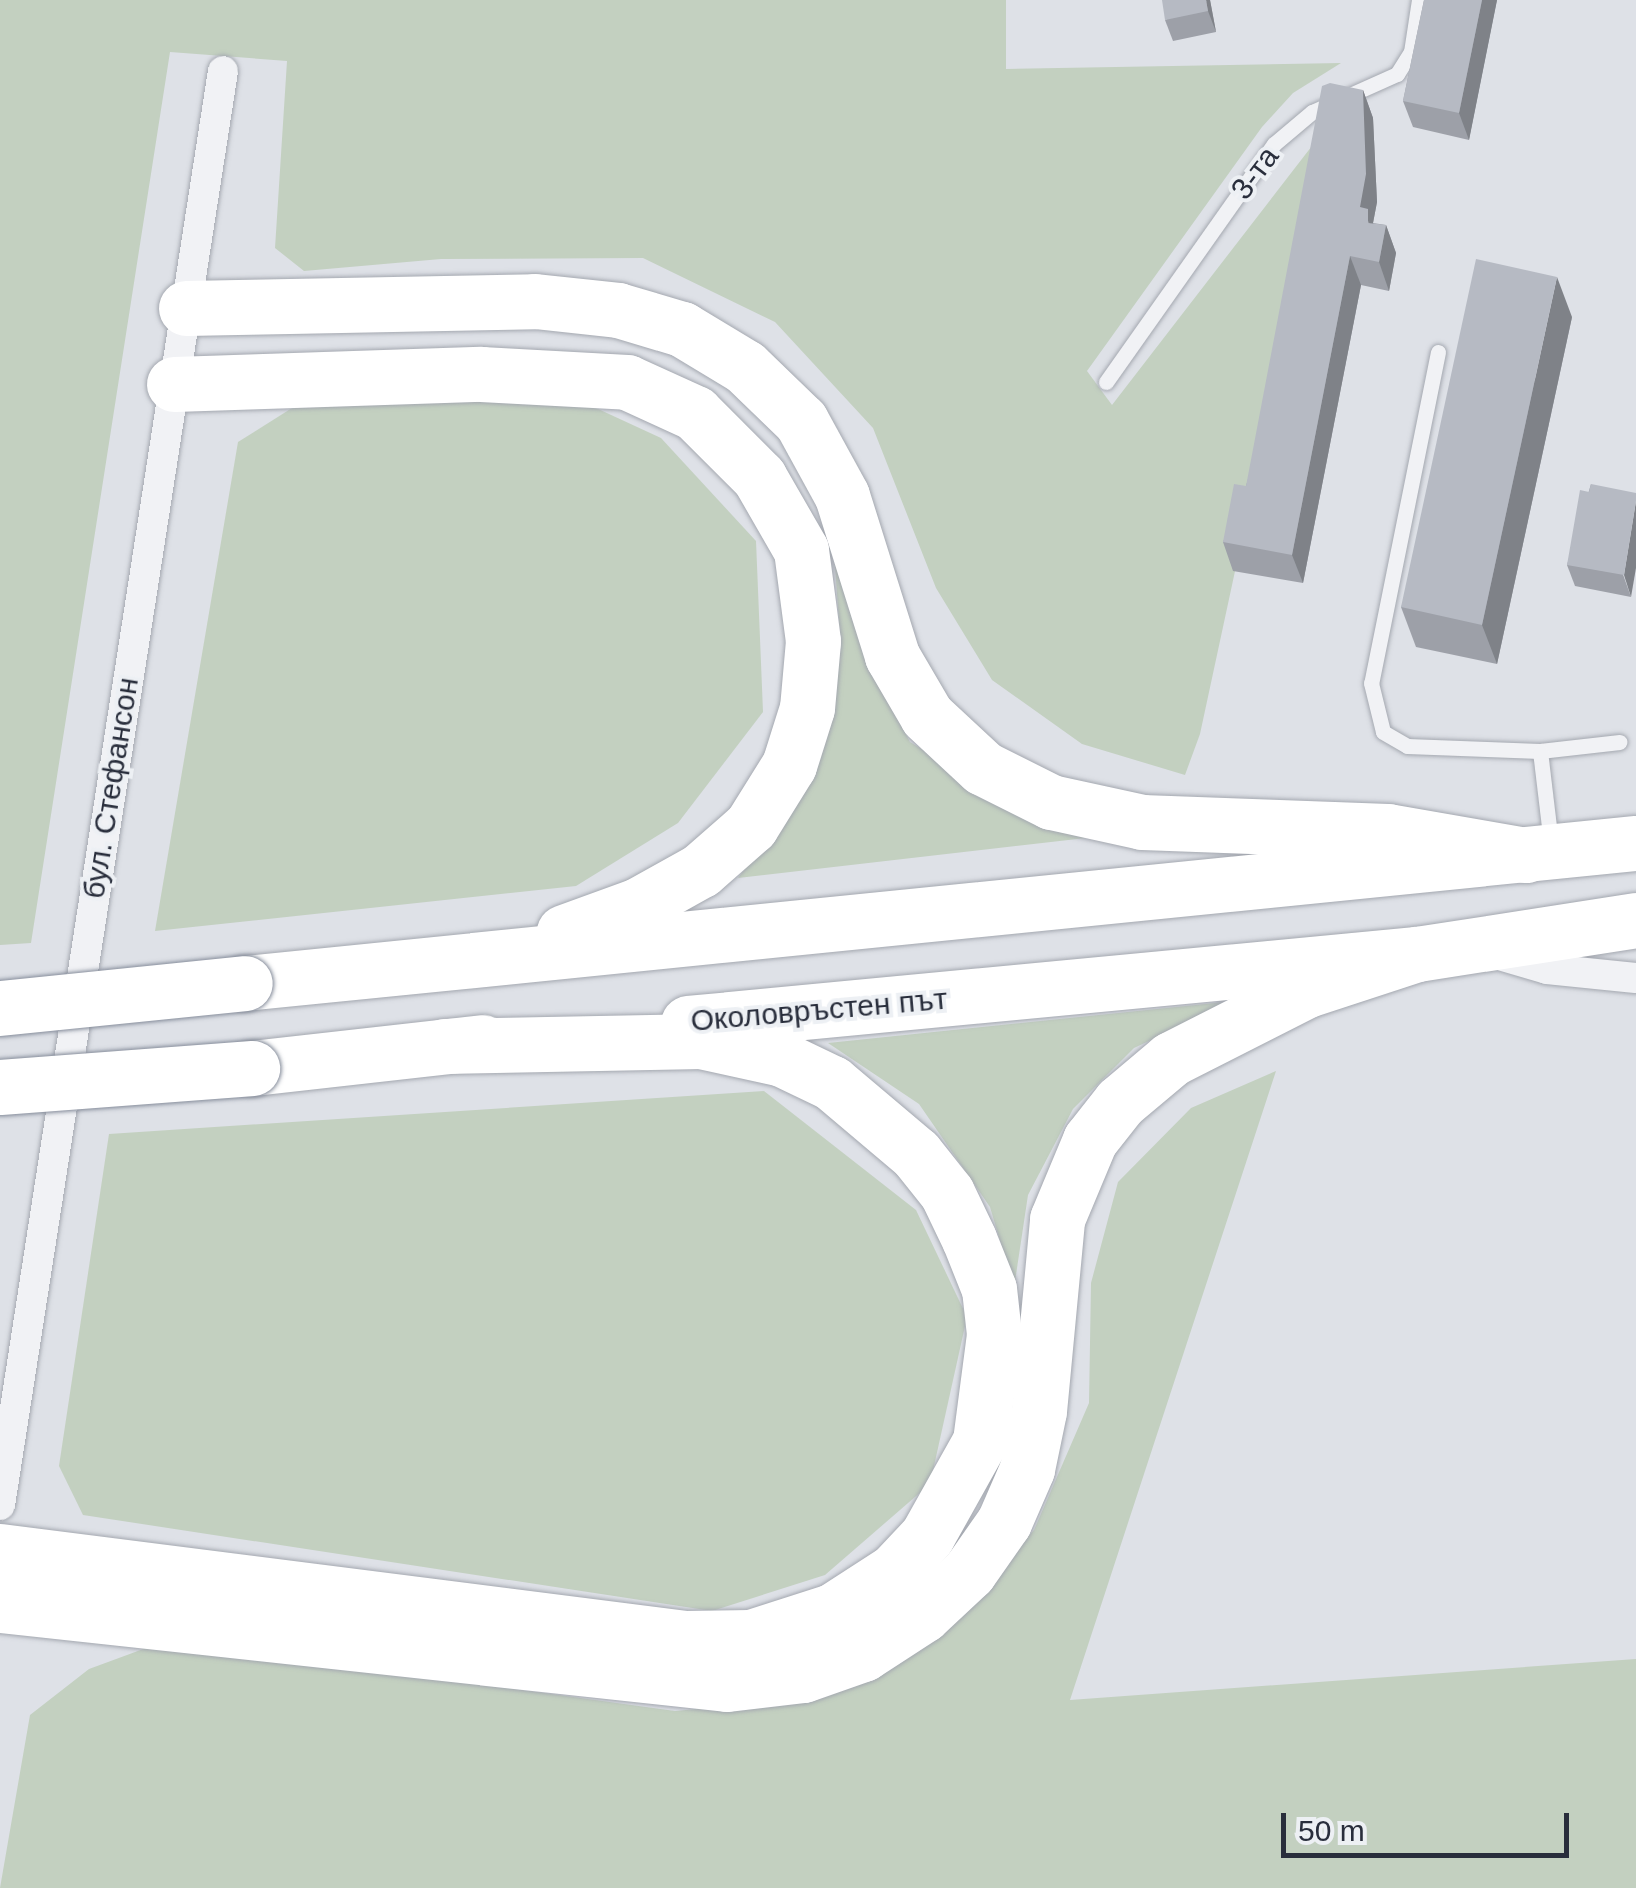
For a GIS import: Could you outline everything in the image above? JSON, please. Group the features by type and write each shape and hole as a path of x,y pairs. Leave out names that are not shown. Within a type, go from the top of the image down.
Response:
{"highway":[{"path":"186,308 536,301 618,310 682,329 745,367 800,421 842,496 892,656 928,716 983,768 1051,802 1142,822 1388,830 1539,853"},
{"path":"174,384 480,374 627,382 696,413 760,476 801,550 813,641 807,708 788,765 751,826 701,870 638,905 444,966"},
{"path":"0,1008 1636,844"},
{"name":"Околовръстен път","path":"0,1088 252,1068 1439,951 1636,920"},
{"path":"0,1604 727,1684 803,1675 863,1654 923,1615 969,1572 1004,1522 1027,1468 1039,1411 1057,1219 1072,1171 1100,1127 1170,1059 1307,990 1439,951"},
{"path":"0,1552 617,1630 750,1637 832,1611 894,1571 927,1536 980,1440 994,1334 990,1289 969,1239 946,1193 916,1154 832,1083 782,1059 700,1041 445,1046"}],"street":[{"name":"бул. Стефансон","path":"0,1505 223,71"},
{"path":"1439,951 1547,969 1636,978"}],"lane":[{"name":"3-та","path":"1106,382 1274,144 1312,112 1397,74 1410,52 1419,0"},
{"path":"1438,352 1370,683 1373,708 1383,732 1406,746 1540,752 1619,742"},
{"path":"1539,853 1540,752"}],"green space":[{"path":"0,0 1006,0 1006,69 1341,63 1293,93 1262,127 1087,371 1112,405 1332,120 1200,734 1185,775 1082,744 992,680 936,588 873,428 775,322 643,258 441,259 304,271 275,248 287,61 170,52 31,943 0,945"},
{"path":"570,396 661,438 756,541 763,712 678,823 576,886 155,931 238,442 292,408"},
{"path":"832,526 863,652 910,742 1021,809 1112,835 738,878 809,782 841,648"},
{"path":"1234,1001 1134,1048 1073,1109 1028,1195 1014,1288 990,1207 919,1104 828,1043"},
{"path":"1276,1071 1070,1700 1636,1659 1636,1888 0,1888 30,1715 89,1669 165,1641 675,1711 805,1699 940,1632 1034,1530 1089,1403 1091,1283 1118,1182 1191,1108"},
{"path":"764,1091 916,1210 967,1317 930,1484 825,1575 712,1611 83,1515 59,1466 109,1134"}],"building":[{"path":"1162,0 1206,0 1208,11 1165,20"},
{"path":"1424,0 1482,0 1459,113 1403,101"},
{"path":"1330,83 1363,90 1366,174 1360,207 1368,209 1368,223 1386,225 1379,262 1350,256 1292,555 1223,542 1234,484 1246,486 1322,86"},
{"path":"1476,259 1557,277 1482,625 1401,607"},
{"path":"1591,484 1636,493 1624,575 1567,565 1580,490 1589,492"}]}
